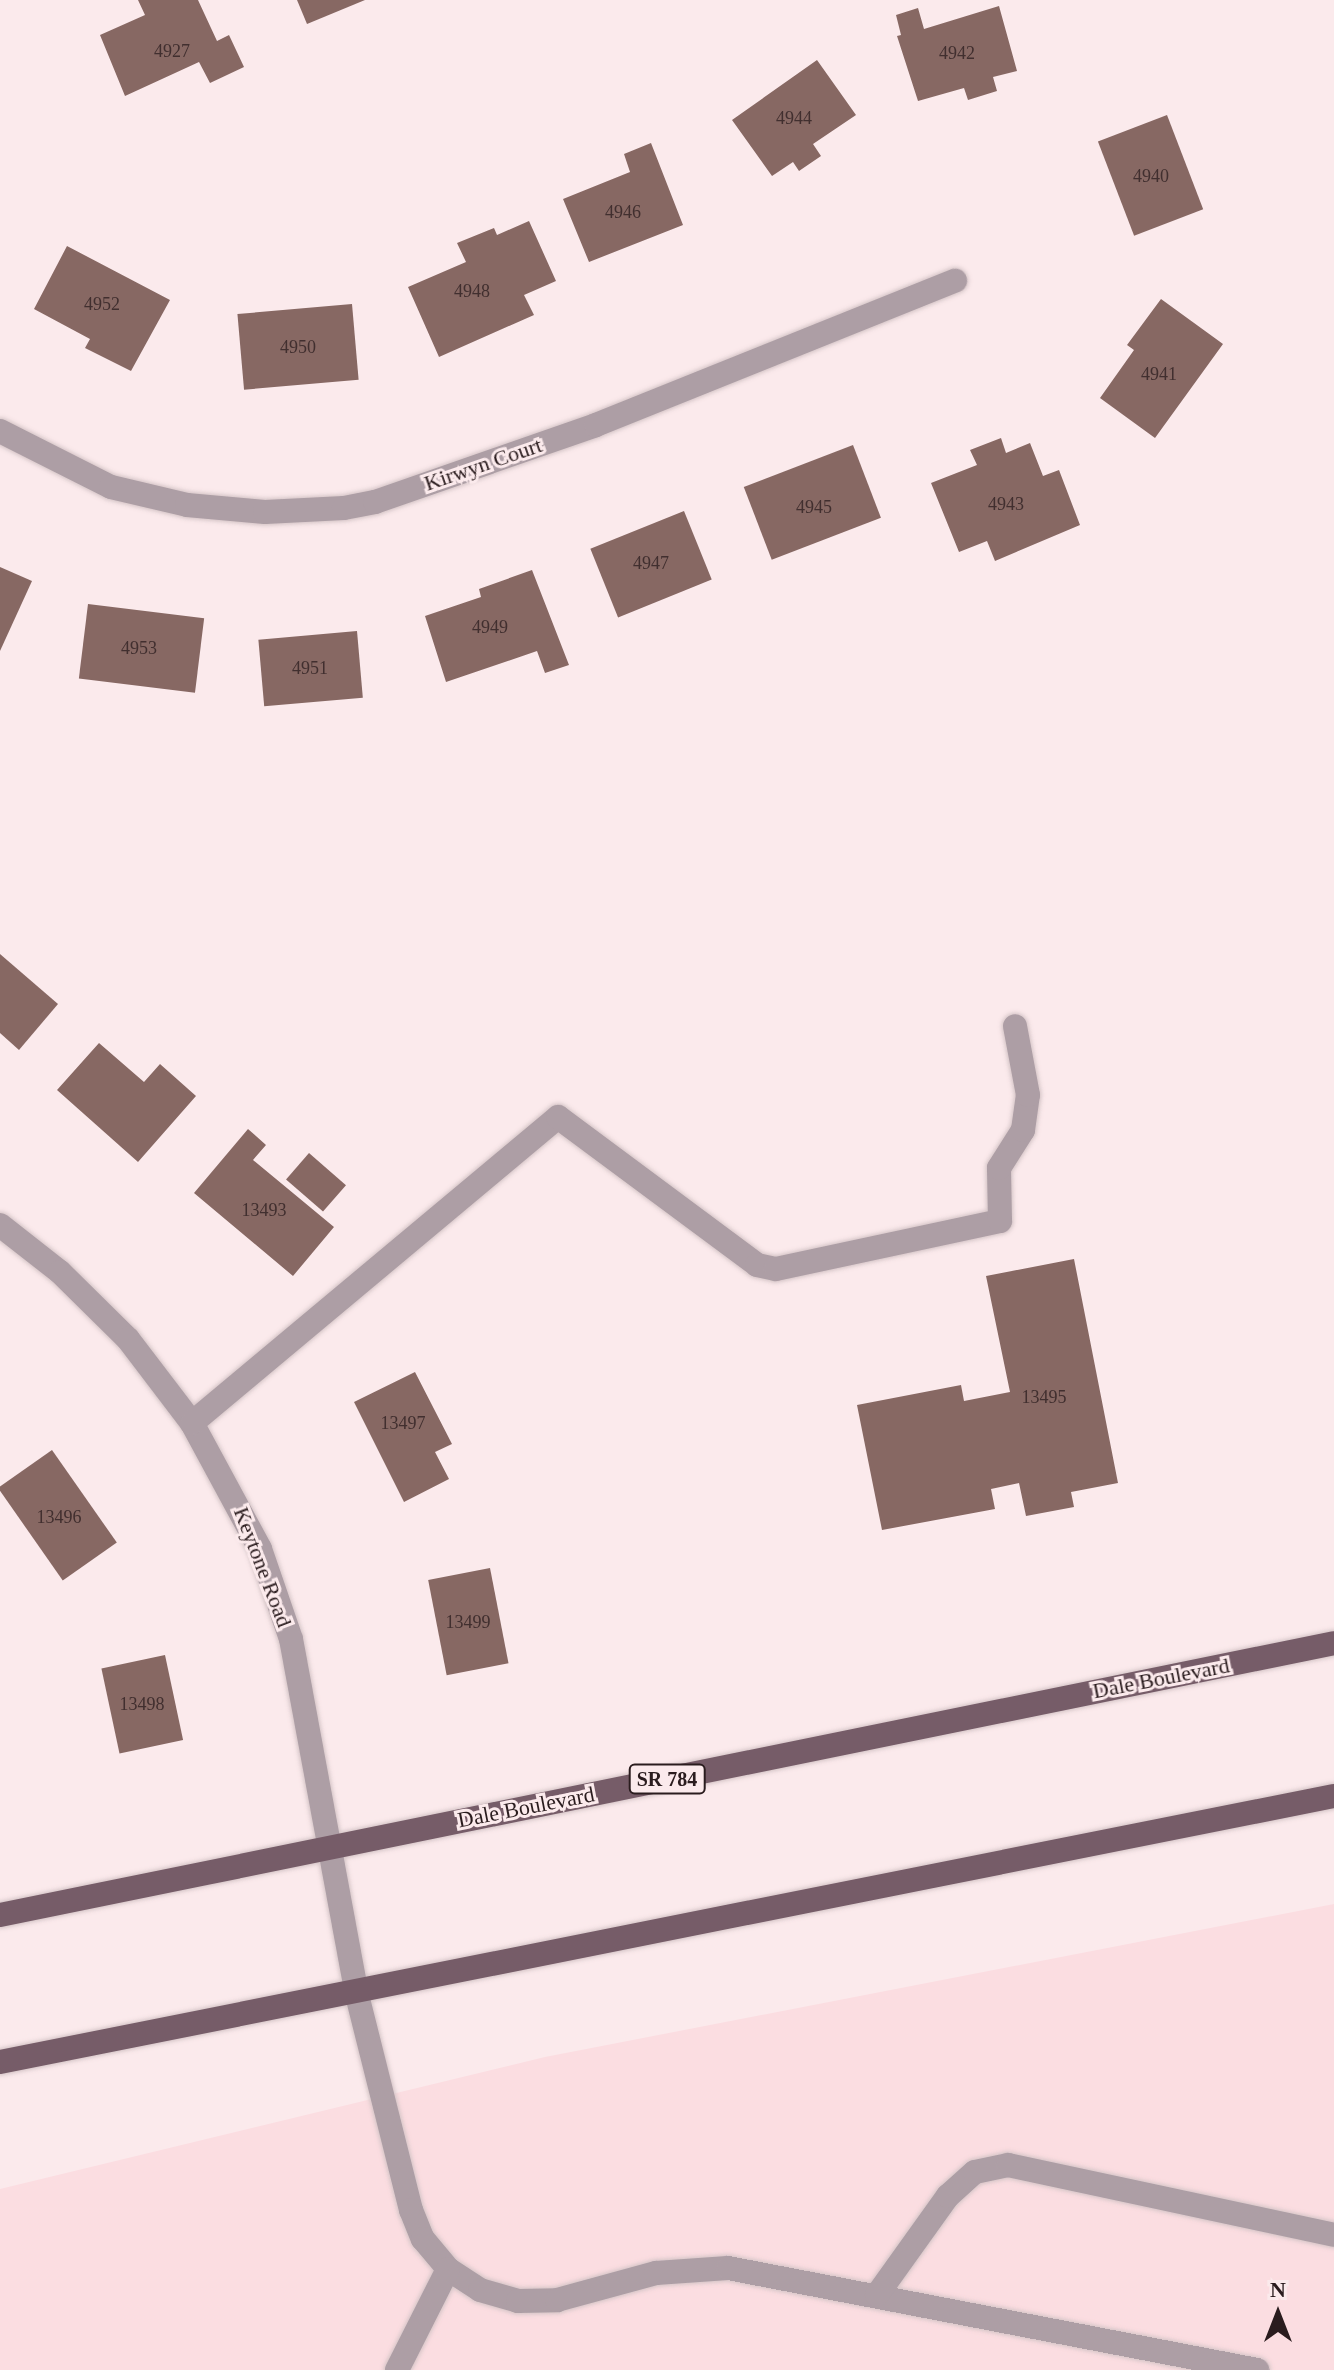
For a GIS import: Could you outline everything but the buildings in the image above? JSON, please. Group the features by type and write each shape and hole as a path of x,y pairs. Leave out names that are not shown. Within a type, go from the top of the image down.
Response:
{"main road":[{"name":"Dale Boulevard","path":"0,1915 1334,1643"},
{"path":"0,2062 357,1995 1334,1796"}],"street":[{"name":"Kirwyn Court","path":"0,431 99,483 187,505 265,512 344,508 375,502 596,425 955,281"},
{"path":"192,1423 558,1117 757,1265 776,1269 1000,1221 999,1168 1023,1130 1028,1095 1015,1026"},
{"name":"Keytone Road","path":"0,1225 60,1272 128,1339 192,1423 260,1549 291,1639 357,1995 411,2210 423,2239 448,2269 480,2290 518,2301 557,2300 656,2273 728,2268 1257,2370"},
{"path":"877,2295 948,2196 975,2172 1008,2165 1334,2235"},
{"path":"397,2370 448,2269"}],"shaded area":[{"path":"1334,1904 1334,2370 0,2370 0,2189 545,2057"}]}
